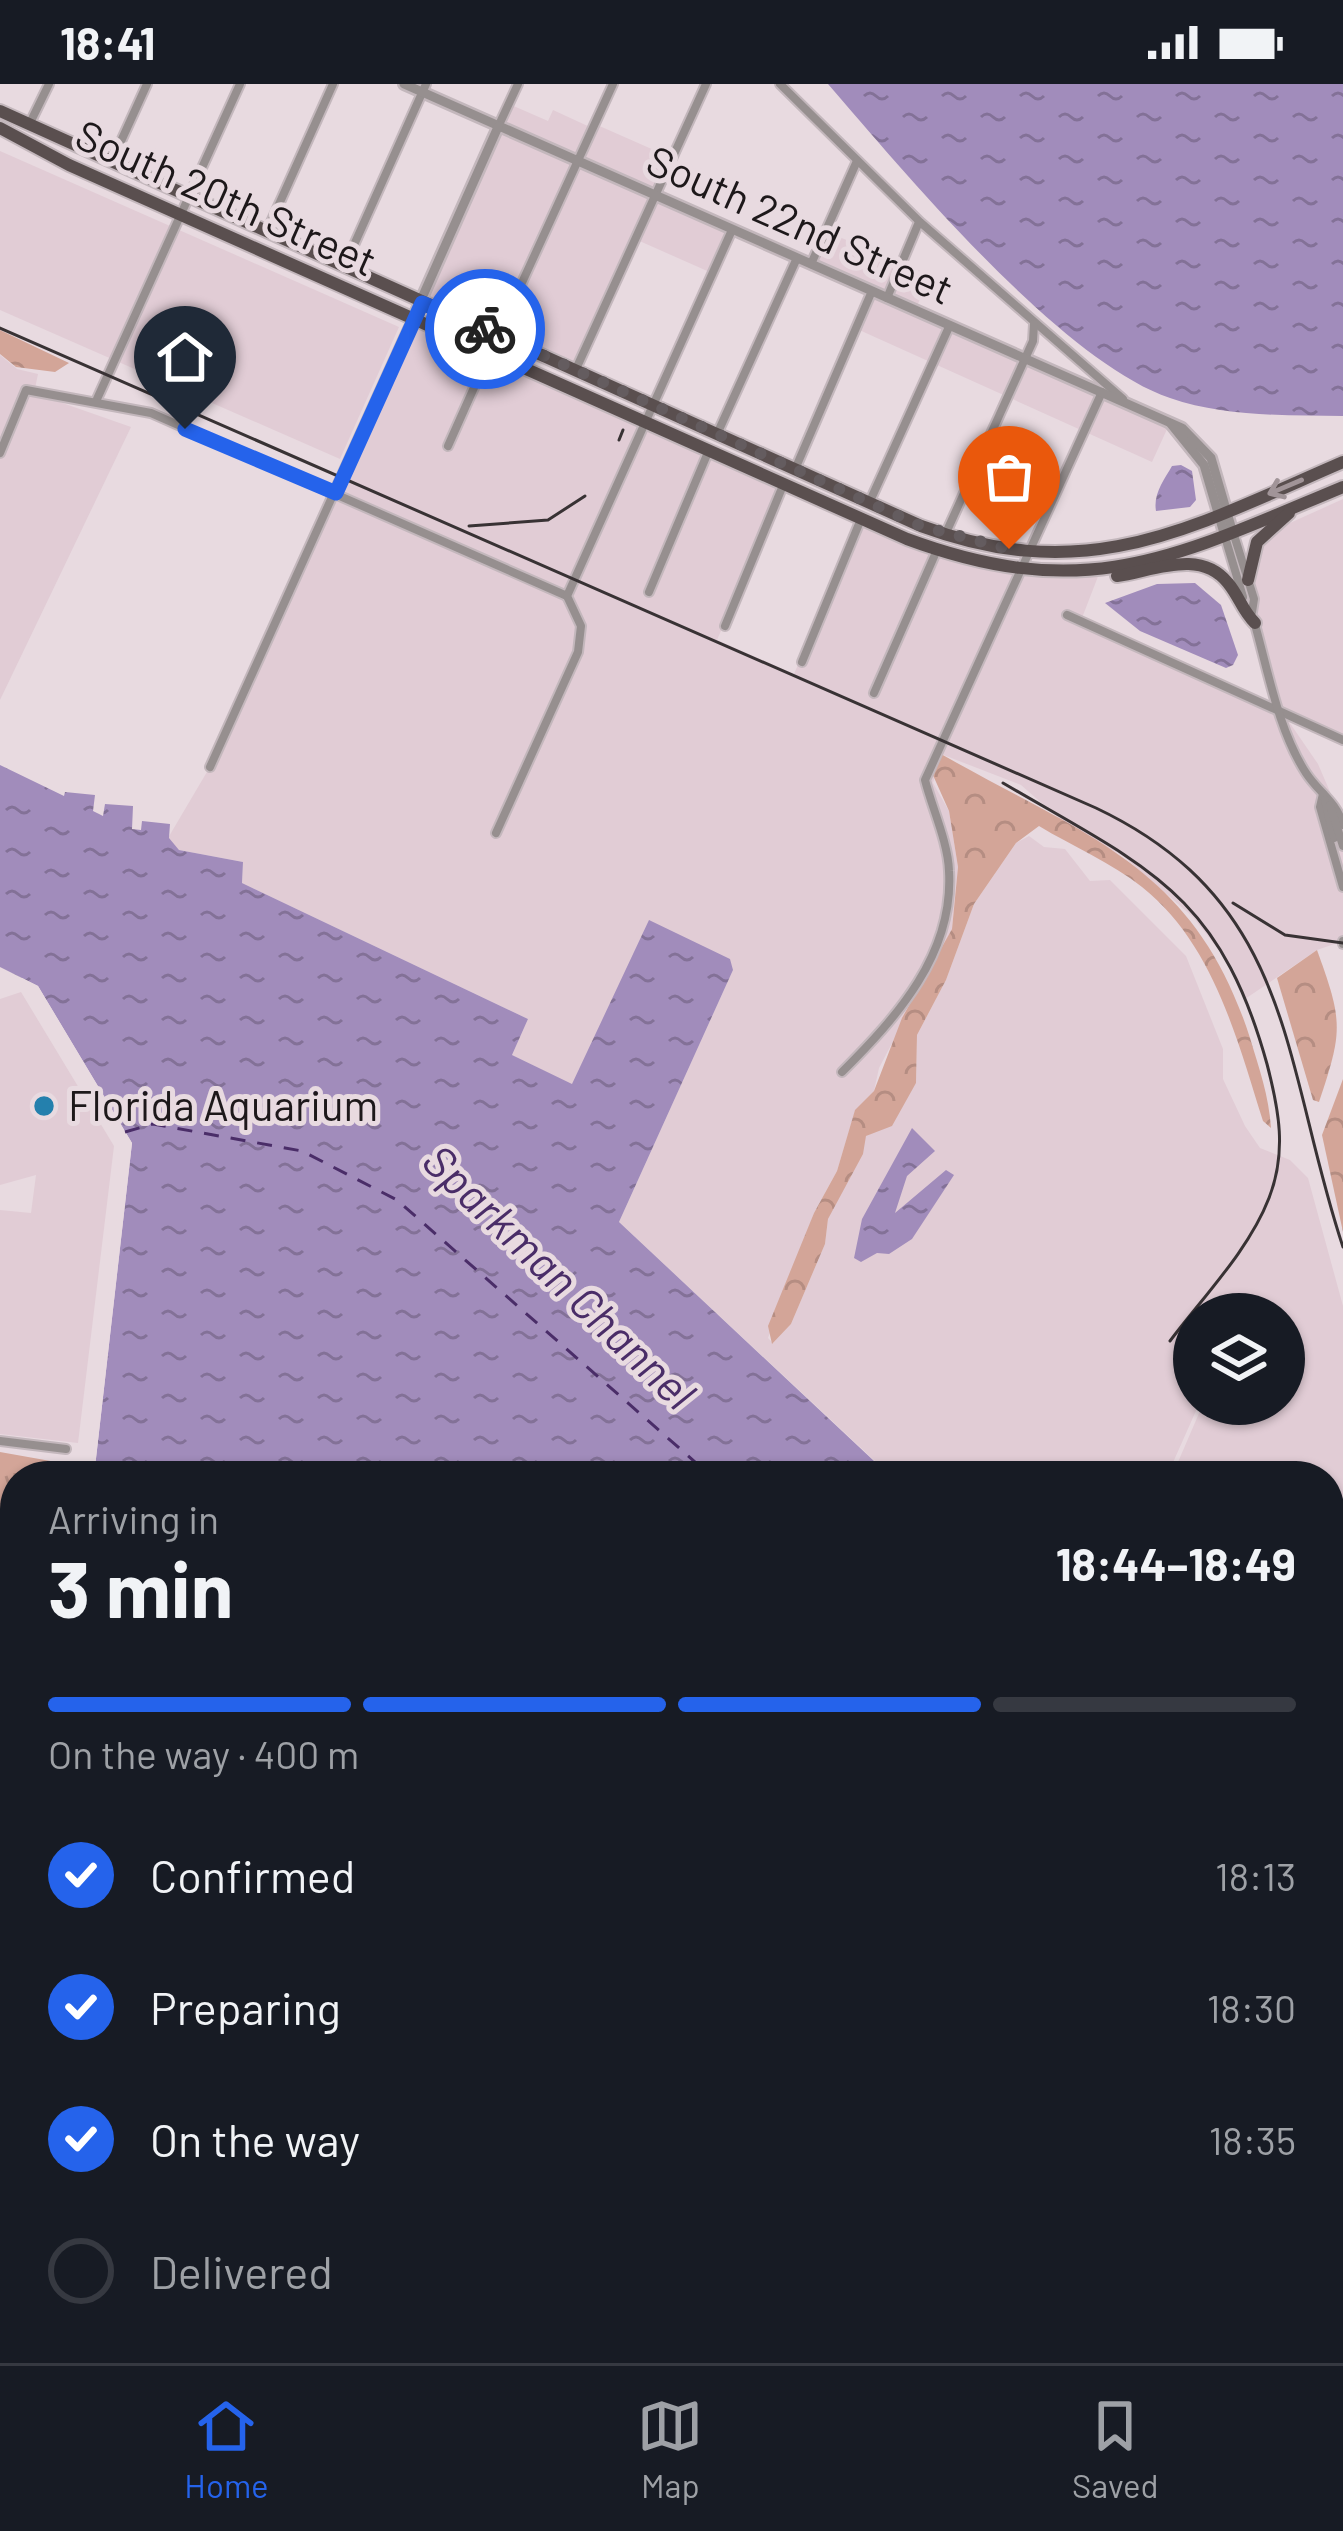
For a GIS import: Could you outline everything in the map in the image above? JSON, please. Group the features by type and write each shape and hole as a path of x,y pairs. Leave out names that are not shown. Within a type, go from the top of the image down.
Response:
{"main road":[{"name":"South 20th Street","path":"0,111 945,535 1030,552 1076,554 1136,545 1224,513"},
{"name":"South 20th Street","path":"0,128 83,171 489,354 937,550 1047,572 1120,568 1164,559 1228,532"},
{"path":"47,136 83,171"},
{"path":"1224,513 1343,462"},
{"path":"1228,532 1343,487"},
{"path":"1248,580 1257,542 1295,506"},
{"path":"1047,572 1071,580 1184,563 1202,566 1225,579 1253,617"}],"street":[{"path":"28,127 49,84"},
{"path":"112,162 147,84"},
{"path":"97,399 240,84"},
{"path":"266,232 334,84"},
{"name":"South 22nd Street","path":"404,84 424,88 499,127 1182,428 1211,458 1228,532"},
{"path":"211,767 518,84"},
{"path":"498,335 613,84"},
{"path":"576,369 706,84"},
{"path":"780,84 920,222 1126,401"},
{"path":"344,267 424,88"},
{"path":"811,266 857,161"},
{"path":"887,298 920,222"},
{"path":"566,596 732,230"},
{"path":"718,432 797,258"},
{"path":"796,467 872,291"},
{"path":"945,535 1033,341 1034,322"},
{"path":"870,501 949,327"},
{"path":"448,446 489,354"},
{"path":"0,453 26,390 97,399 151,413 566,596 580,626 578,652 496,832"},
{"path":"842,1072 916,989 944,928 949,869 925,780 1102,392"},
{"path":"649,592 709,450"},
{"path":"725,626 784,483"},
{"path":"802,662 861,519"},
{"path":"1228,532 1248,580 1253,617"},
{"path":"1228,532 1280,710 1306,774 1338,807 1343,826"},
{"path":"874,693 937,550"},
{"path":"1067,615 1343,740"},
{"path":"1324,793 1343,805"},
{"path":"1324,793 1343,845"},
{"path":"1324,793 1343,872"},
{"path":"1324,793 1320,807 1343,887"},
{"path":"0,1441 66,1449"}],"shaded area":[{"path":"509,104 548,121 553,110 672,158 656,195 734,231 714,274 635,239 575,369 423,303"},
{"path":"0,151 399,327 340,459 0,310"},
{"path":"825,231 930,275 915,311 1168,427 1152,462 857,329 871,293 810,266"},
{"path":"413,320 784,484 717,640 794,674 862,516 948,554 1099,574 1080,623 1283,710 1242,573 1257,538 1343,499 1343,743 1283,713 1318,764 1343,822 1343,941 1317,950 1245,999 1233,968 1193,917 1123,856 1068,826 1021,785 941,754 933,783 949,811 958,867 952,929 879,1068 874,1091 855,1111 837,1171 814,1213 768,1338 773,1343 791,1324 825,1244 828,1219 866,1136 884,1127 916,1083 917,1035 946,980 974,904 1016,843 1029,836 1044,847 1065,849 1090,881 1110,880 1186,956 1223,1049 1223,1079 1245,1126 1260,1148 1290,1160 1308,1178 1343,1306 1343,1461 1178,1461 1194,1425 1305,1425 1305,1293 1251,1291 1173,1293 1173,1425 1190,1425 1174,1461 875,1461 619,1222 733,970 590,1053 572,1085 512,1055 528,1019 242,883 243,862 179,850 168,838 214,760 272,641"},
{"path":"0,355 17,369 38,374 34,393 131,427 0,700"},
{"path":"21,992 114,1146 78,1443 0,1434 0,1210 31,1213 36,1175 0,1185 0,999"}],"green space":[{"path":"0,330 69,363 55,372 16,367 0,354"},
{"path":"941,754 1088,834 1166,894 1199,932 1227,979 1260,1071 1271,1128 1263,1121 1219,994 1187,936 1167,910 1130,878 1039,826 1016,843 974,904 946,980 917,1035 916,1083 892,1126 866,1136 863,1154 828,1219 825,1244 791,1324 772,1344 768,1326 814,1213 837,1171 855,1110 874,1091 902,1018 952,929 958,867 949,811 932,773"},
{"path":"1317,950 1337,1026 1319,1102 1313,1100 1277,978"},
{"path":"1343,1079 1343,1232 1322,1135"},
{"path":"0,1452 51,1461 0,1461"}],"water":[{"path":"828,84 1343,84 1343,416 1212,409 1170,398 1127,377 1081,346 987,260"},
{"path":"1172,466 1192,471 1196,500 1190,507 1156,511 1163,482"},
{"path":"1195,583 1221,605 1238,655 1226,668 1140,631 1105,603 1157,584"},
{"name":"Sparkman Channel","path":"0,765 64,796 65,792 95,795 93,811 103,816 105,804 133,806 132,829 141,830 142,821 170,824 169,838 179,850 243,862 242,883 528,1019 512,1055 572,1084 649,920 730,959 733,970 619,1222 874,1461 96,1461 132,1143 38,986 0,967"},
{"path":"912,1128 935,1151 907,1176 895,1213 946,1170 954,1175 912,1239 889,1254 877,1253 861,1262 854,1258 862,1219"}],"pier":[{"path":"22,978 38,986 132,1143 96,1461 90,1461 125,1144 33,990 18,983"}],"ferry route":[{"path":"125,1132 153,1124 302,1151 397,1200 694,1461"}],"railway":[{"path":"0,328 1096,808 1162,847 1210,891 1246,940 1272,994 1343,1247"},
{"path":"619,440 623,430"},
{"path":"469,526 548,520 585,496"},
{"path":"1003,783 1098,838 1171,890 1226,959 1267,1064 1279,1131 1275,1181 1238,1254 1170,1341"},
{"path":"1233,903 1285,935 1343,943"}],"way so far":[{"path":"485,329 921,526 1009,549"}],"place":[{"name":"Florida Aquarium","path":"44,1106"}],"route":[{"path":"185,429 336,493 422,303 485,329"}]}
